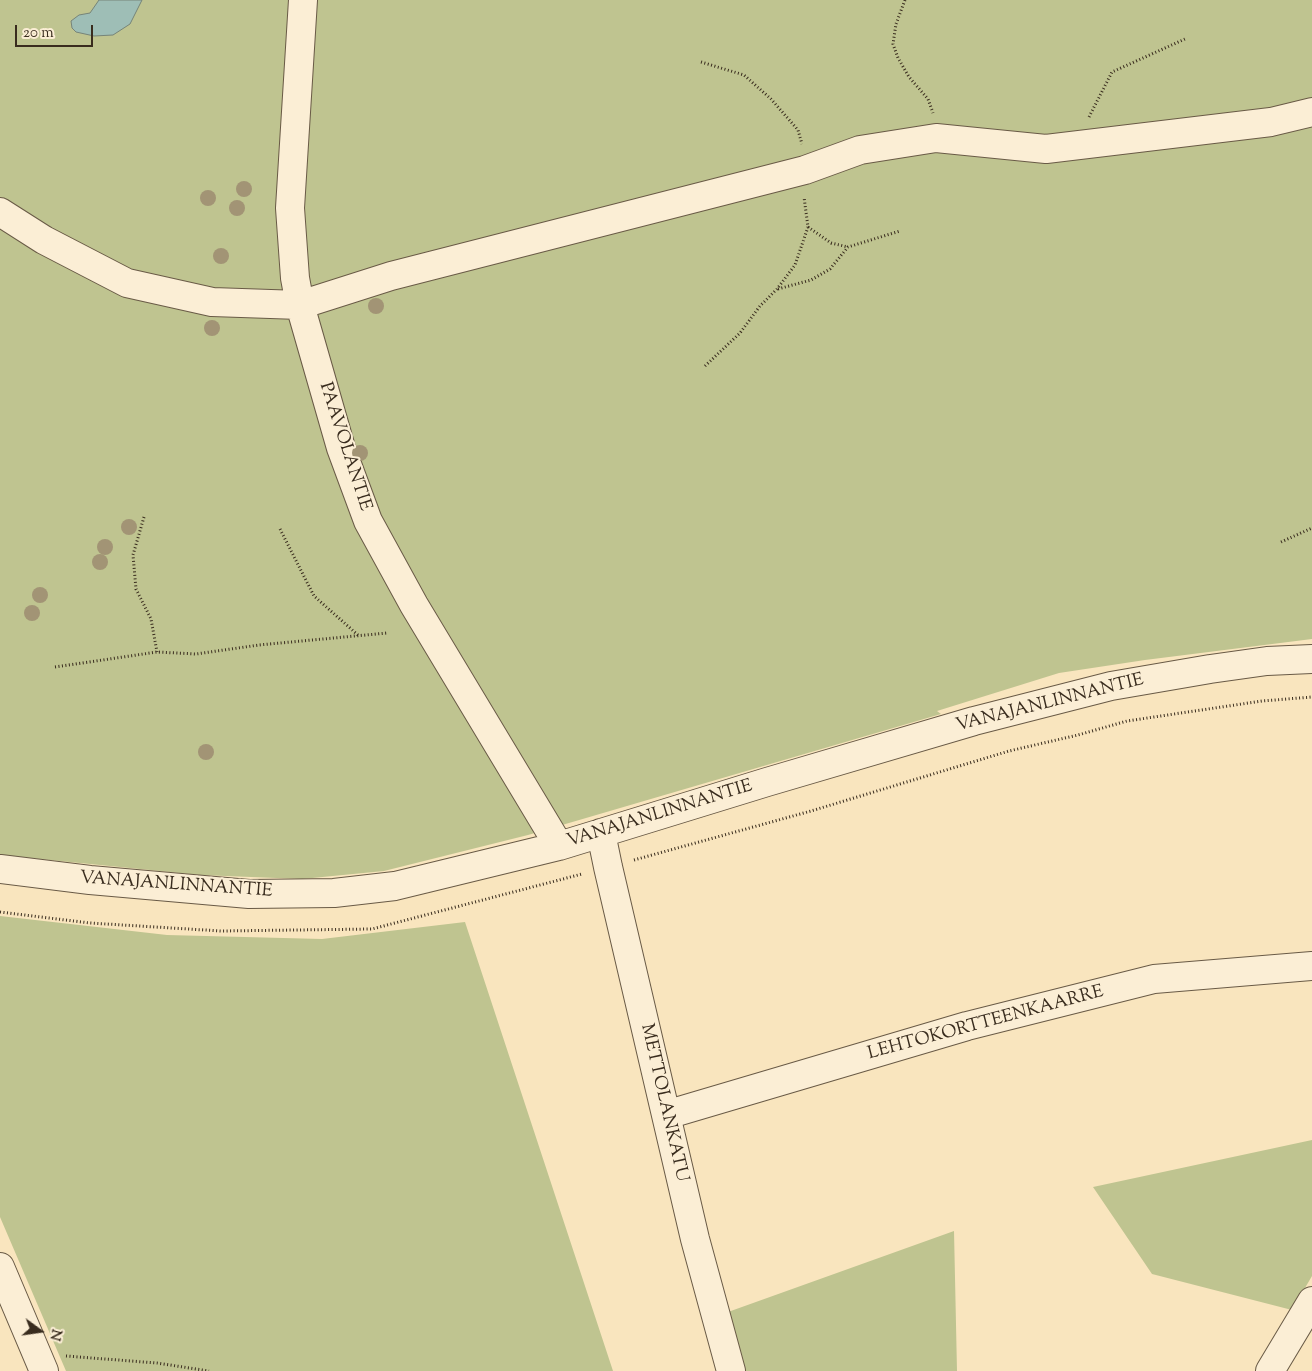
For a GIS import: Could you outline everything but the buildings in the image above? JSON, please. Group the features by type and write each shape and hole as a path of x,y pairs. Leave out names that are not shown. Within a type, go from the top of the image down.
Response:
{"street":[{"name":"PAAVOLANTIE","path":"302,0 290,208 295,278 300,305 341,448 368,521 414,605 560,846"},
{"path":"0,212 44,240 127,283 212,302 300,305 391,276 805,170 860,150 936,138 1046,149 1271,122 1312,112"},
{"name":"VANAJANLINNANTIE","path":"0,869 90,880 248,894 334,893 395,886 560,846 974,721 1111,686 1267,661 1312,658"},
{"name":"METTOLANKATU","path":"601,833 695,1239 731,1371"},
{"name":"LEHTOKORTTEENKAARRE","path":"666,1116 966,1026 1154,979 1312,966"},
{"path":"0,1267 40,1362"},
{"path":"1270,1371 1312,1301"}],"path":[{"path":"905,0 896,24 893,44 898,58 909,77 928,99 934,114 936,138"},
{"path":"1074,146 1112,72 1185,39"},
{"path":"808,227 831,243 848,247 900,231"},
{"path":"777,289 811,280 830,269 848,247"},
{"path":"144,517 132,555 136,588 151,619 157,652"},
{"path":"1281,542 1312,528"},
{"path":"280,529 314,596 359,636"},
{"path":"55,666 157,652 196,654 259,645 387,633"},
{"path":"40,1362 157,1363 209,1371"}],"green space":[{"path":"0,0 1312,0 1312,639 1059,673 937,711 941,714 528,835 384,871 302,879 200,875 0,855"},
{"path":"0,916 167,935 322,939 465,922 613,1371 66,1371 0,1217"},
{"path":"1312,1140 1312,1276 1292,1310 1152,1274 1093,1187"},
{"path":"954,1231 957,1371 744,1371 728,1312"}],"water":[{"path":"99,0 142,0 130,24 113,35 94,36 76,32 72,28 71,21 79,15 90,13"}]}
